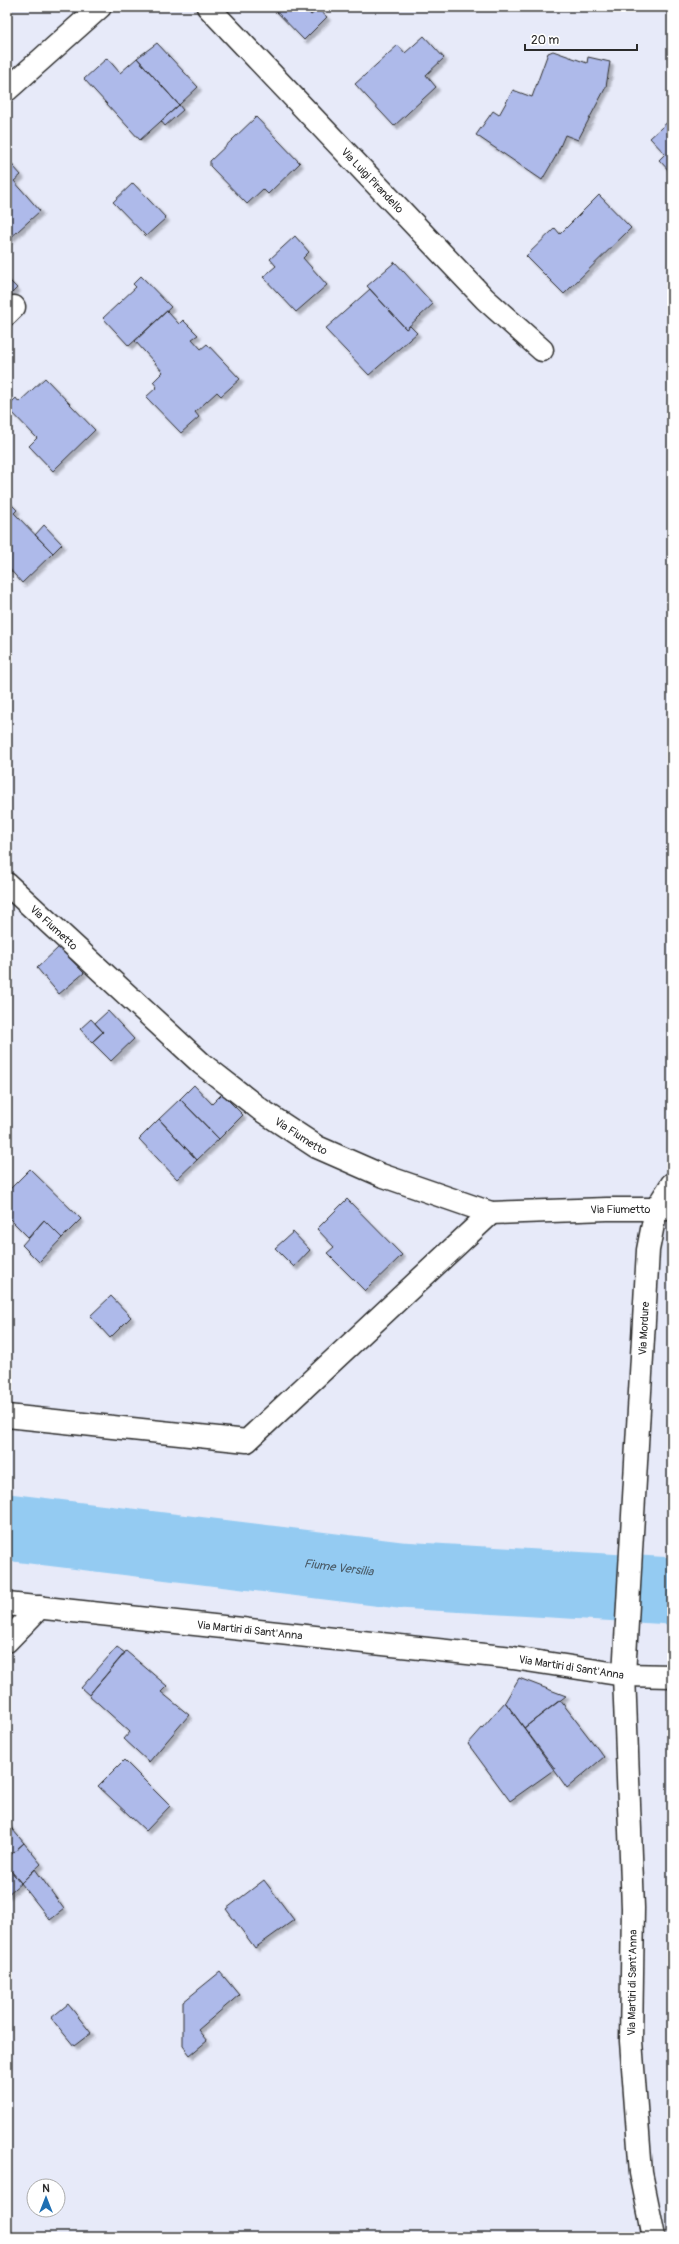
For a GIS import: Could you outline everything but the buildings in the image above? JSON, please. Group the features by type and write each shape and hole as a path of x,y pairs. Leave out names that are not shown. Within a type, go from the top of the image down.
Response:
{"street":[{"path":"7,90 100,7"},
{"name":"Via Luigi Pirandello","path":"208,7 485,299 542,350"},
{"name":"Via Fiumetto","path":"7,884 202,1064 261,1110 317,1147 381,1175 491,1214 664,1209"},
{"name":"Via Mordure","path":"624,1666 648,1250 672,1184"},
{"path":"7,1416 247,1441 491,1214"},
{"name":"Via Martiri di Sant'Anna","path":"7,1604 513,1658 624,1666 633,1908 631,2042 641,2173 654,2237"},
{"path":"7,1641 40,1607"},
{"path":"624,1666 672,1676"}],"waterway":[{"name":"Fiume Versilia","path":"7,1527 400,1575 672,1591"}]}
